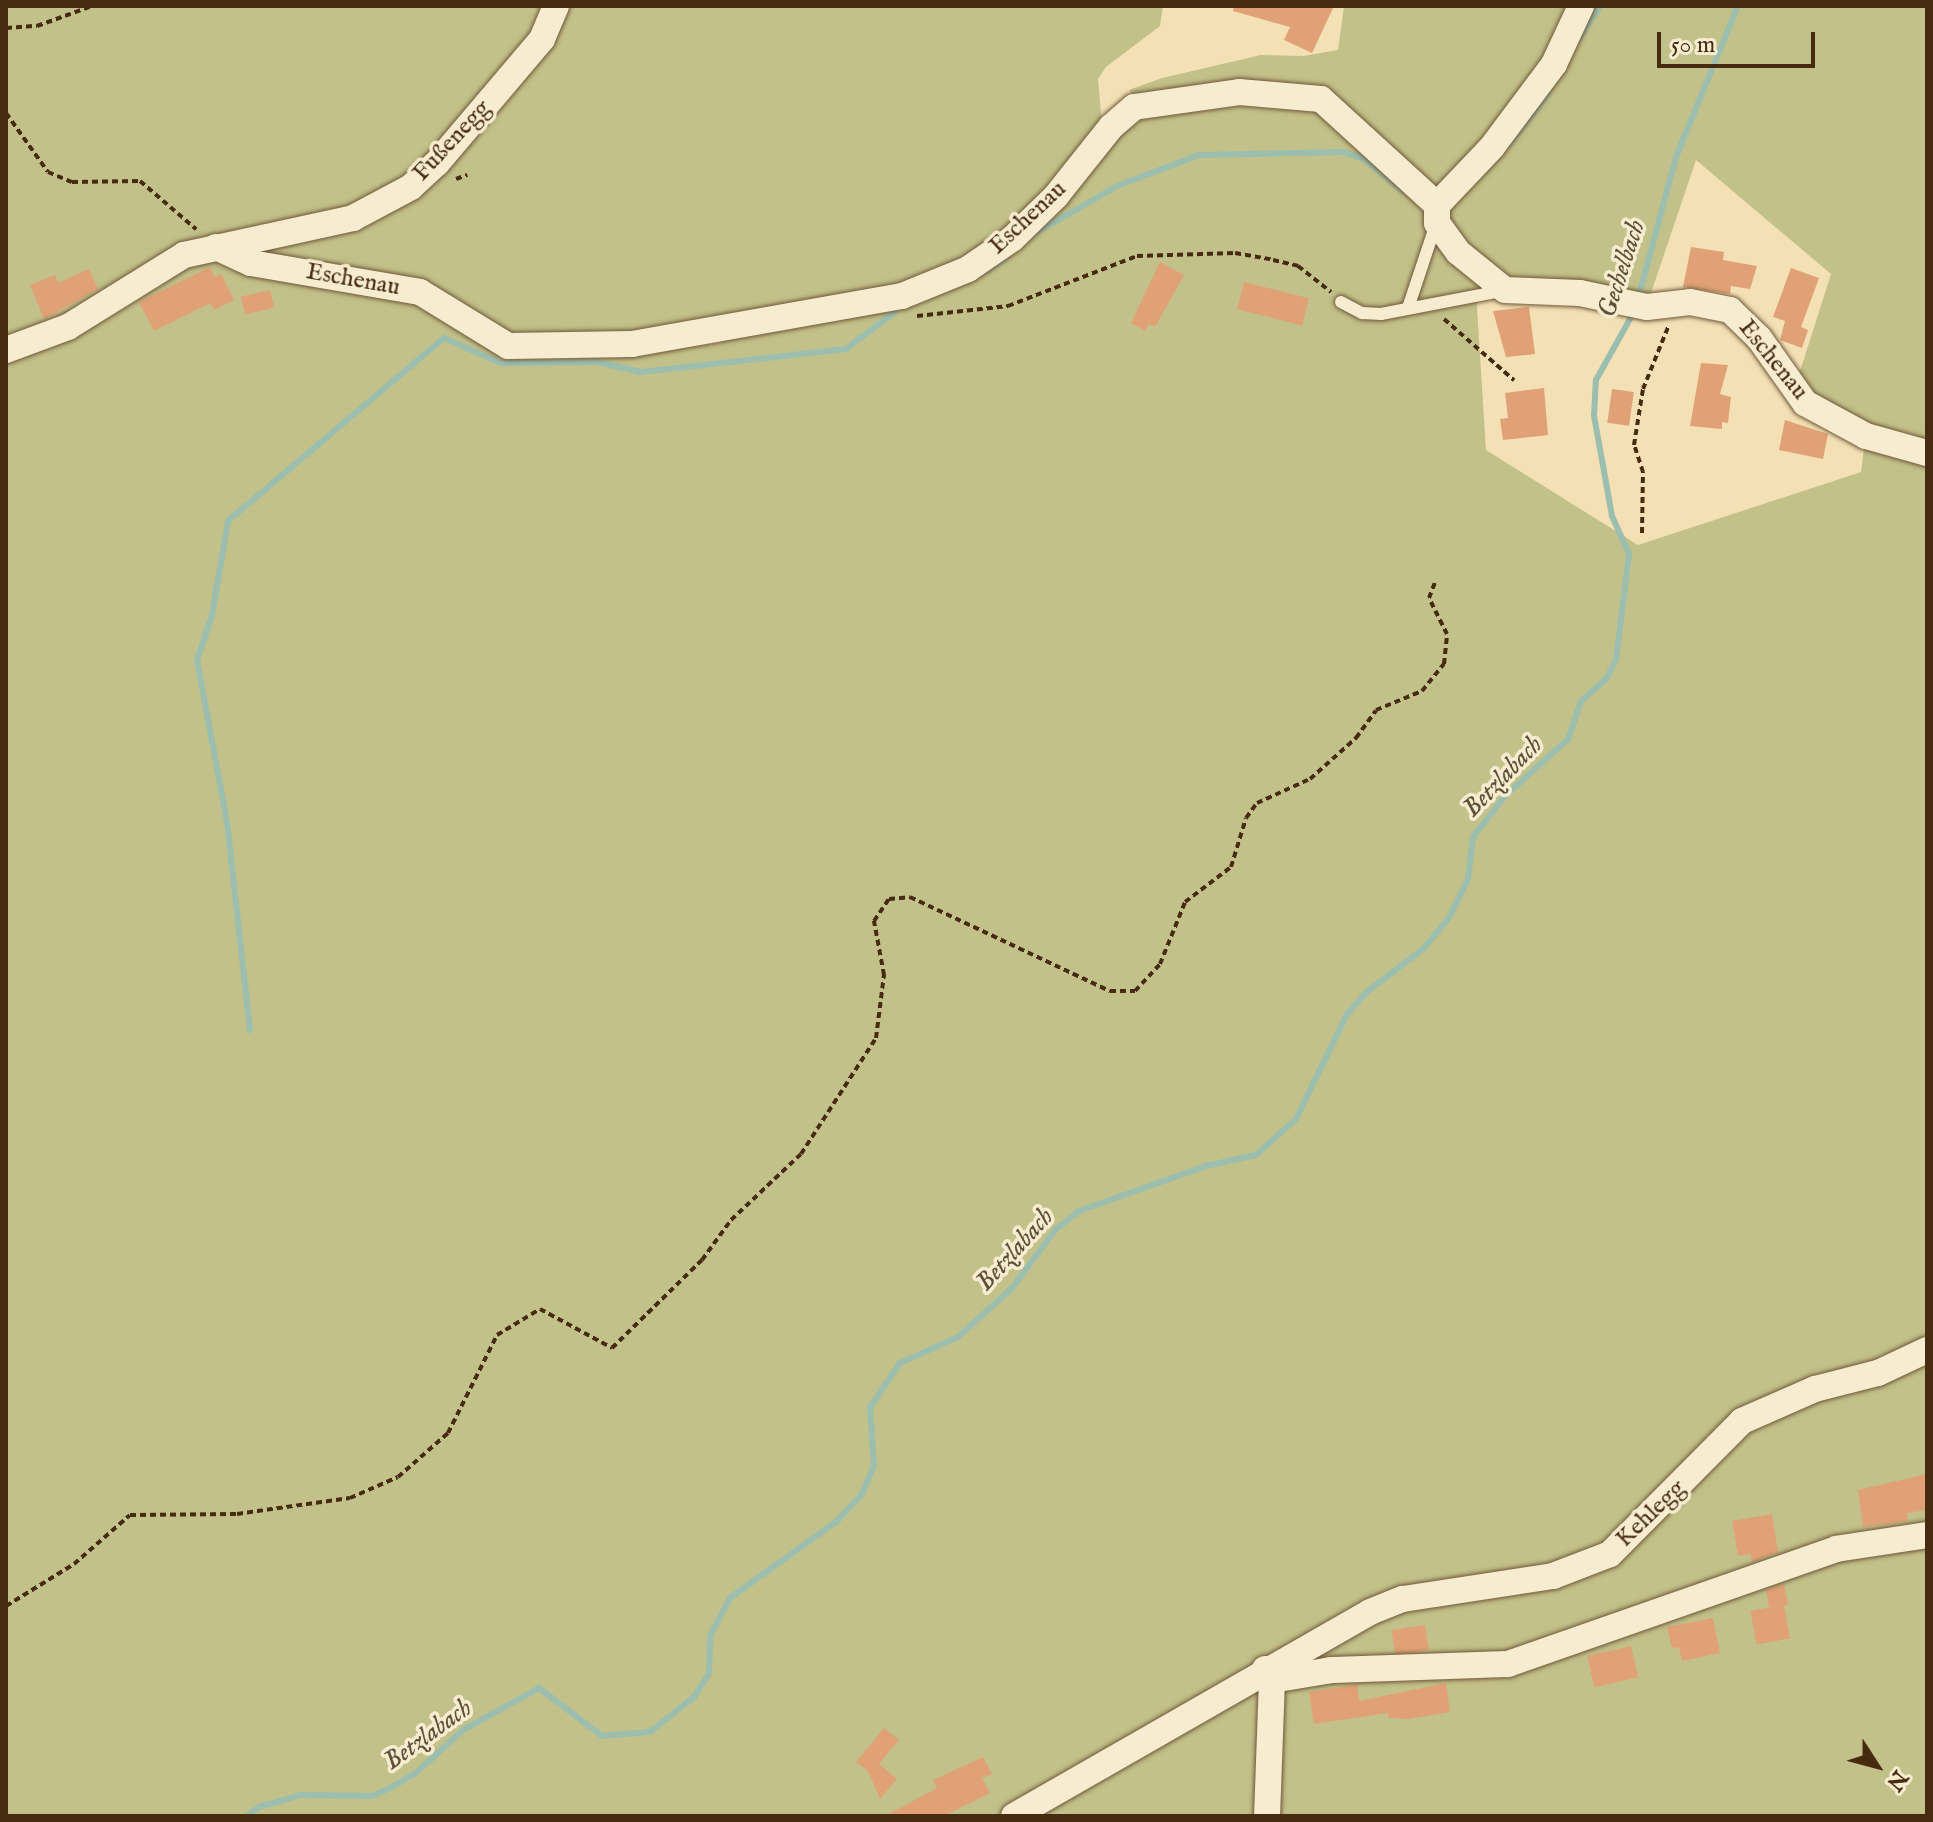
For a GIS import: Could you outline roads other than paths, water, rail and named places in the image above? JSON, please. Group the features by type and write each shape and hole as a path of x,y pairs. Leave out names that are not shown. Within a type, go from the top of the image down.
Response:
{"street":[{"name":"Fußenegg","path":"216,247 353,218 411,187 437,163 542,39 556,6"},
{"path":"1437,214 1548,73 1581,6"},
{"name":"Eschenau","path":"216,247 251,263 420,292 508,346 632,344 902,296 968,269 1012,239 1056,196 1134,107 1239,92 1287,92 1321,99 1437,214 1458,252 1505,290 1580,293 1636,304 1690,302 1730,310 1759,338 1805,403 1866,436 1927,453"},
{"path":"6,350 68,327 184,255 216,247"},
{"name":"Kehlegg","path":"1014,1816 1403,1599 1553,1576 1610,1554 1742,1421 1815,1389 1878,1373 1927,1350"},
{"name":"Kehlegg","path":"1268,1675 1508,1664 1836,1549 1927,1535"},
{"path":"1267,1816 1268,1675"}],"lane":[{"path":"1408,308 1437,214"},
{"path":"1341,302 1362,313 1505,290"}],"waterway":[{"path":"1577,42 1600,6"},
{"name":"Gechelbach","path":"1638,299 1676,157 1738,6"},
{"path":"1509,145 1548,94"},
{"path":"1034,234 1117,186 1199,155 1343,152 1364,159 1403,191"},
{"path":"987,271 1007,257"},
{"name":"Betzlabach","path":"247,1816 259,1807 301,1795 372,1796 417,1772 463,1730 539,1688 602,1736 650,1732 694,1697 709,1674 710,1636 730,1598 837,1521 862,1494 874,1466 870,1407 900,1363 958,1337 1012,1288 1055,1230 1079,1211 1206,1166 1256,1155 1296,1119 1347,1014 1368,991 1423,949 1449,918 1468,879 1473,837 1505,796 1568,739 1581,701 1606,679 1616,660 1629,554 1612,516 1594,416 1596,380 1635,310"},
{"path":"250,1030 227,822 197,660 212,615 228,521 444,338 501,363 597,362 641,372 846,349 895,312"}]}
